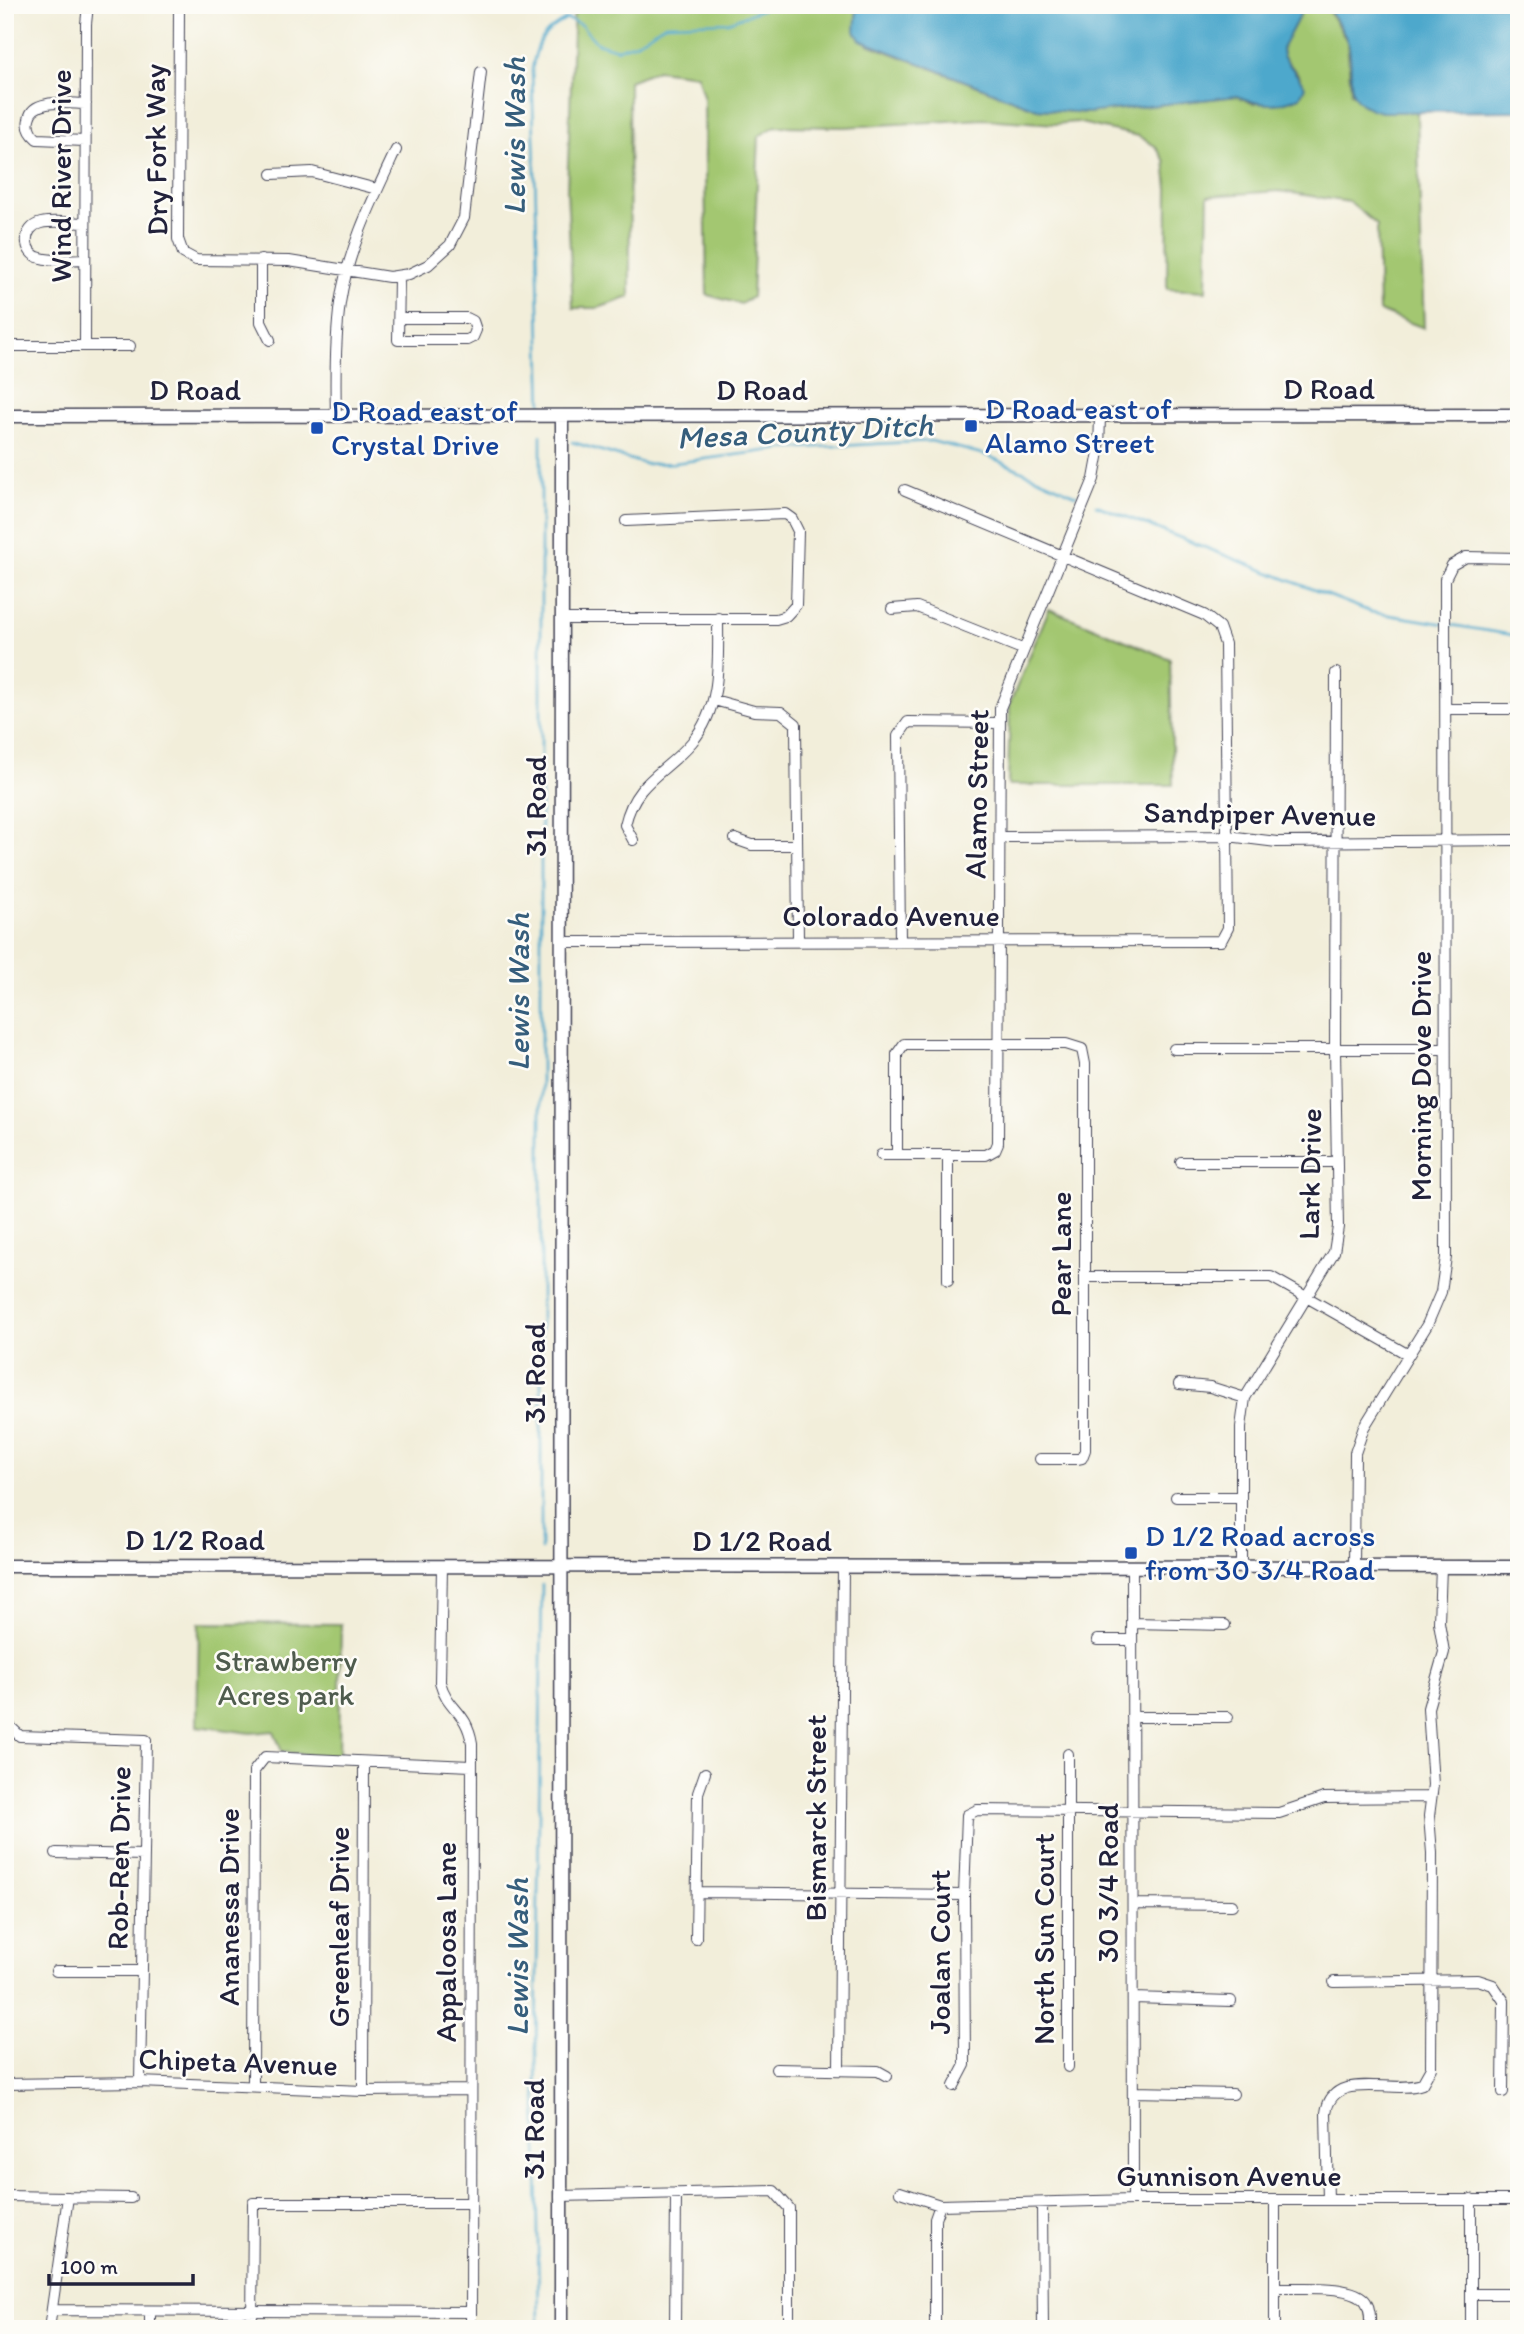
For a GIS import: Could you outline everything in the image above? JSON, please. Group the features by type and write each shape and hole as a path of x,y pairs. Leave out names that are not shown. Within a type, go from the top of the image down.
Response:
{"street":[{"name":"Wind River Drive","path":"85,346 88,5"},
{"name":"Dry Fork Way","path":"179,5 179,244 187,256 196,260 312,263 369,276 399,277"},
{"path":"399,318 467,318 473,321 476,330 473,337 467,340 398,340 399,277 436,259 450,245 466,208 481,72"},
{"path":"85,141 37,139 29,128 29,117 36,107 43,104 86,104"},
{"path":"336,417 341,303 347,270 377,189 396,150"},
{"path":"272,174 312,172 377,189"},
{"path":"85,223 40,223 29,231 27,240 29,250 40,258 85,259"},
{"path":"261,260 261,322 270,340"},
{"path":"5,346 130,346"},
{"name":"Alamo Street","path":"948,1155 986,1155 995,1150 999,1140 1002,701 1096,472 1100,415"},
{"name":"D Road","path":"5,416 1519,415"},
{"name":"31 Road","path":"561,2329 562,417"},
{"path":"905,490 1205,615 1219,627 1225,644 1228,836"},
{"path":"562,619 776,619 793,609 797,600 797,531 789,516 776,512 626,521"},
{"name":"Morning Dove Drive","path":"1354,1567 1355,1453 1364,1427 1427,1325 1441,1292 1446,1257 1445,579 1451,565 1466,557 1519,558"},
{"path":"892,609 917,607 1022,649"},
{"path":"633,840 625,824 637,794 654,773 693,741 714,700 718,674 718,618"},
{"name":"Lark Drive","path":"1241,1567 1241,1427 1245,1398 1334,1252 1338,1227 1335,1049 1336,673"},
{"path":"714,700 754,711 781,712 796,724 798,941"},
{"path":"1446,709 1519,709"},
{"path":"900,940 898,736 908,722 1000,723"},
{"name":"Sandpiper Avenue","path":"1000,837 1228,836 1277,842 1519,840"},
{"name":"Colorado Avenue","path":"562,942 1000,939 1221,941 1228,928 1228,836"},
{"path":"735,839 751,845 797,845"},
{"path":"897,1155 897,1054 901,1046 908,1043 1000,1044"},
{"name":"Pear Lane","path":"1000,1044 1066,1044 1082,1049 1085,1064 1085,1450 1082,1458 1040,1460"},
{"path":"1174,1049 1445,1049"},
{"path":"881,1155 948,1155 948,1280"},
{"path":"1181,1162 1338,1162"},
{"path":"1086,1277 1271,1277 1407,1354"},
{"path":"1178,1384 1210,1387 1245,1398"},
{"path":"1176,1497 1241,1497"},
{"name":"D 1/2 Road","path":"5,1566 1519,1567"},
{"name":"Appaloosa Lane","path":"442,1567 440,1682 444,1697 468,1722 471,1766 471,2329"},
{"name":"Bismarck Street","path":"839,2070 843,1567"},
{"name":"30 3/4 Road","path":"1132,1567 1133,2200"},
{"path":"1328,2200 1328,2101 1334,2092 1343,2088 1410,2088 1422,2084 1430,2068 1430,1797 1433,1785 1428,1708 1444,1652 1439,1622 1441,1567"},
{"path":"1132,1623 1225,1625"},
{"path":"1097,1640 1132,1640"},
{"path":"1132,1717 1228,1717"},
{"name":"Rob-Ren Drive","path":"5,1721 20,1736 146,1740 140,2082"},
{"name":"North Sun Court","path":"1068,1754 1068,2067"},
{"name":"Ananessa Drive","path":"253,2086 254,1772 265,1757 364,1763"},
{"path":"364,1763 471,1766"},
{"name":"Greenleaf Drive","path":"363,2091 364,1763"},
{"path":"696,1940 698,1793 705,1773"},
{"path":"1069,1810 1279,1813 1324,1798 1430,1797"},
{"name":"Joalan Court","path":"954,2086 965,2065 964,1895 967,1815 977,1810 1069,1810"},
{"path":"56,1853 144,1855"},
{"path":"697,1892 964,1895"},
{"path":"1133,1904 1231,1905"},
{"path":"56,1971 141,1971"},
{"path":"1335,1982 1484,1981 1500,1992 1504,2001 1503,2092"},
{"path":"1133,1998 1231,2001"},
{"path":"776,2068 878,2071 887,2076"},
{"name":"Chipeta Avenue","path":"5,2084 140,2082 363,2091 470,2090"},
{"path":"1133,2092 1233,2094"},
{"path":"560,2196 774,2191 789,2208 789,2329"},
{"name":"Gunnison Avenue","path":"900,2192 940,2205 1133,2200 1519,2200"},
{"path":"675,2329 676,2193"},
{"path":"5,2196 131,2198"},
{"path":"49,2329 68,2197"},
{"path":"1275,2200 1275,2329"},
{"path":"1471,2200 1471,2329"},
{"path":"252,2329 253,2203 471,2203"},
{"path":"1042,2203 1043,2329"},
{"path":"935,2329 935,2219 940,2205"},
{"path":"1275,2288 1354,2292 1366,2302 1370,2329"},
{"path":"1471,2294 1519,2294"},
{"path":"52,2310 471,2312"},
{"path":"150,2312 150,2329"}],"green space":[{"path":"574,5 857,5 858,33 870,45 1037,109 1087,113 1237,96 1254,104 1300,77 1283,56 1282,48 1305,5 1325,5 1347,41 1351,93 1382,112 1417,112 1424,328 1379,311 1377,225 1349,202 1279,191 1208,196 1206,291 1167,289 1168,189 1165,161 1155,146 1138,136 1076,122 1056,124 983,119 845,127 776,126 759,136 752,297 741,304 707,295 704,99 697,75 657,70 629,81 630,297 598,308 573,308 567,190"},
{"path":"1049,609 1170,659 1173,785 1008,785 1010,703"},
{"name":"Strawberry Acres park","path":"199,1623 341,1624 339,1758 282,1752 274,1731 251,1733 197,1726"}],"water":[{"path":"857,5 1305,5 1282,49 1283,56 1305,86 1300,97 1276,104 1253,102 1237,96 1087,113 1037,109 860,40 855,31"},
{"path":"1325,5 1348,5 1351,10 1351,5 1519,5 1519,111 1382,112 1368,108 1354,95 1348,43"}],"waterway":[{"name":"Lewis Wash","path":"542,411 532,70 542,39 552,28 567,19 581,25 597,43 617,49 636,43 665,24 728,22 774,5"},
{"name":"Lewis Wash","path":"541,435 541,1550"},
{"name":"Mesa County Ditch","path":"572,442 645,464 674,463 781,449 931,441 986,455 1076,495"},
{"name":"Mesa County Ditch","path":"1096,505 1371,612 1519,636"},
{"name":"Lewis Wash","path":"539,2329 536,2050 542,1585"}],"place":[{"name":"D Road east of Alamo Street","path":"971,426"},
{"name":"D Road east of Crystal Drive","path":"317,428"},
{"name":"D 1/2 Road across from 30 3/4 Road","path":"1131,1553"}]}
